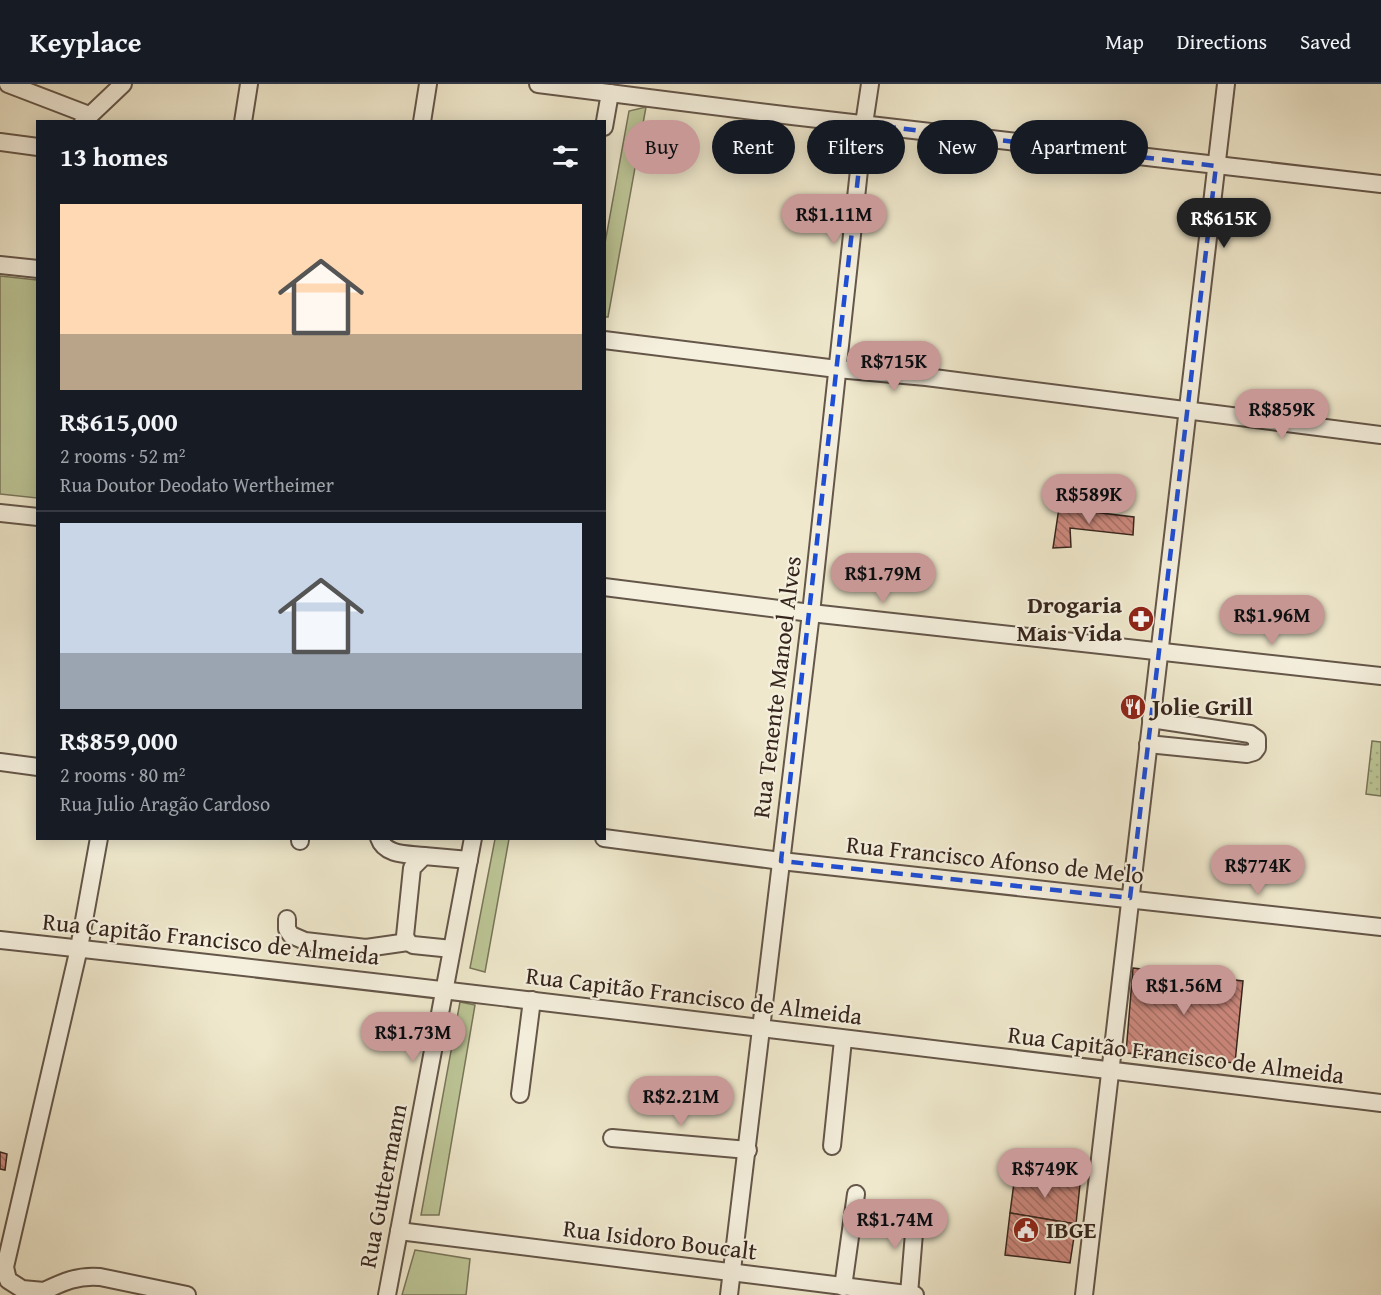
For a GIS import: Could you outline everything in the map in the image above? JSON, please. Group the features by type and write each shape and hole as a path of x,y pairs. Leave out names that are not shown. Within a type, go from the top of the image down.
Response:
{"street":[{"path":"8,84 86,118 123,84"},
{"path":"243,120 249,84"},
{"path":"422,120 428,84"},
{"path":"538,84 831,120"},
{"name":"Rua Tenente Manoel Alves","path":"865,120 870,84"},
{"path":"1084,1295 1226,84"},
{"path":"605,120 610,93"},
{"path":"905,129 1381,184"},
{"path":"0,142 36,147"},
{"name":"Rua Tenente Manoel Alves","path":"729,1295 811,613 858,174"},
{"path":"0,265 36,269"},
{"path":"606,340 837,369 926,377 1381,435"},
{"path":"0,513 36,517"},
{"path":"606,587 811,613 1381,676"},
{"path":"1148,744 1247,754 1254,752 1257,748 1257,740 1250,734 1151,719"},
{"path":"0,762 36,767"},
{"name":"Rua Francisco Afonso de Melo","path":"606,838 781,861 1381,927"},
{"path":"99,840 79,948 5,1267 8,1280 22,1289 42,1293 73,1278 86,1276 187,1295"},
{"path":"380,840 388,851 469,860"},
{"name":"Rua Guttermann","path":"387,1295 473,840"},
{"path":"424,856 412,868 405,936 413,945 452,949"},
{"path":"287,919 287,929 291,935 305,941 366,948 408,942"},
{"name":"Rua Capitão Francisco de Almeida","path":"0,940 532,1000 843,1040 1381,1103"},
{"path":"520,1095 532,1000"},
{"path":"832,1146 843,1040"},
{"path":"612,1138 748,1150"},
{"path":"843,1287 856,1194"},
{"path":"912,1295 916,1209"},
{"name":"Rua Isidoro Boucalt","path":"399,1231 912,1295"}],"highlighted area":[{"path":"864,124 1216,166 1130,898 781,861"}],"green space":[{"path":"646,107 644,120 627,120 629,111"},
{"path":"624,138 624,174 634,174 608,317 606,317 606,238"},
{"path":"0,276 36,280 36,498 0,494"},
{"path":"1372,741 1381,742 1381,796 1366,794"},
{"path":"495,840 509,840 485,972 470,968"},
{"path":"460,1002 475,1005 439,1215 421,1215"},
{"path":"415,1250 470,1259 466,1295 402,1295"}],"building":[{"path":"1059,508 1134,517 1133,535 1070,528 1071,547 1053,548"},
{"path":"1133,968 1243,981 1235,1063 1126,1053"},
{"path":"0,1152 7,1154 5,1170 0,1169"},
{"path":"1015,1175 1080,1184 1076,1224 1010,1213"},
{"path":"1010,1213 1076,1224 1070,1263 1005,1255"}],"place":[{"name":"Drogaria Mais Vida","path":"1141,619"},
{"name":"Jolie Grill","path":"1133,707"},
{"name":"IBGE","path":"1026,1230"}]}
